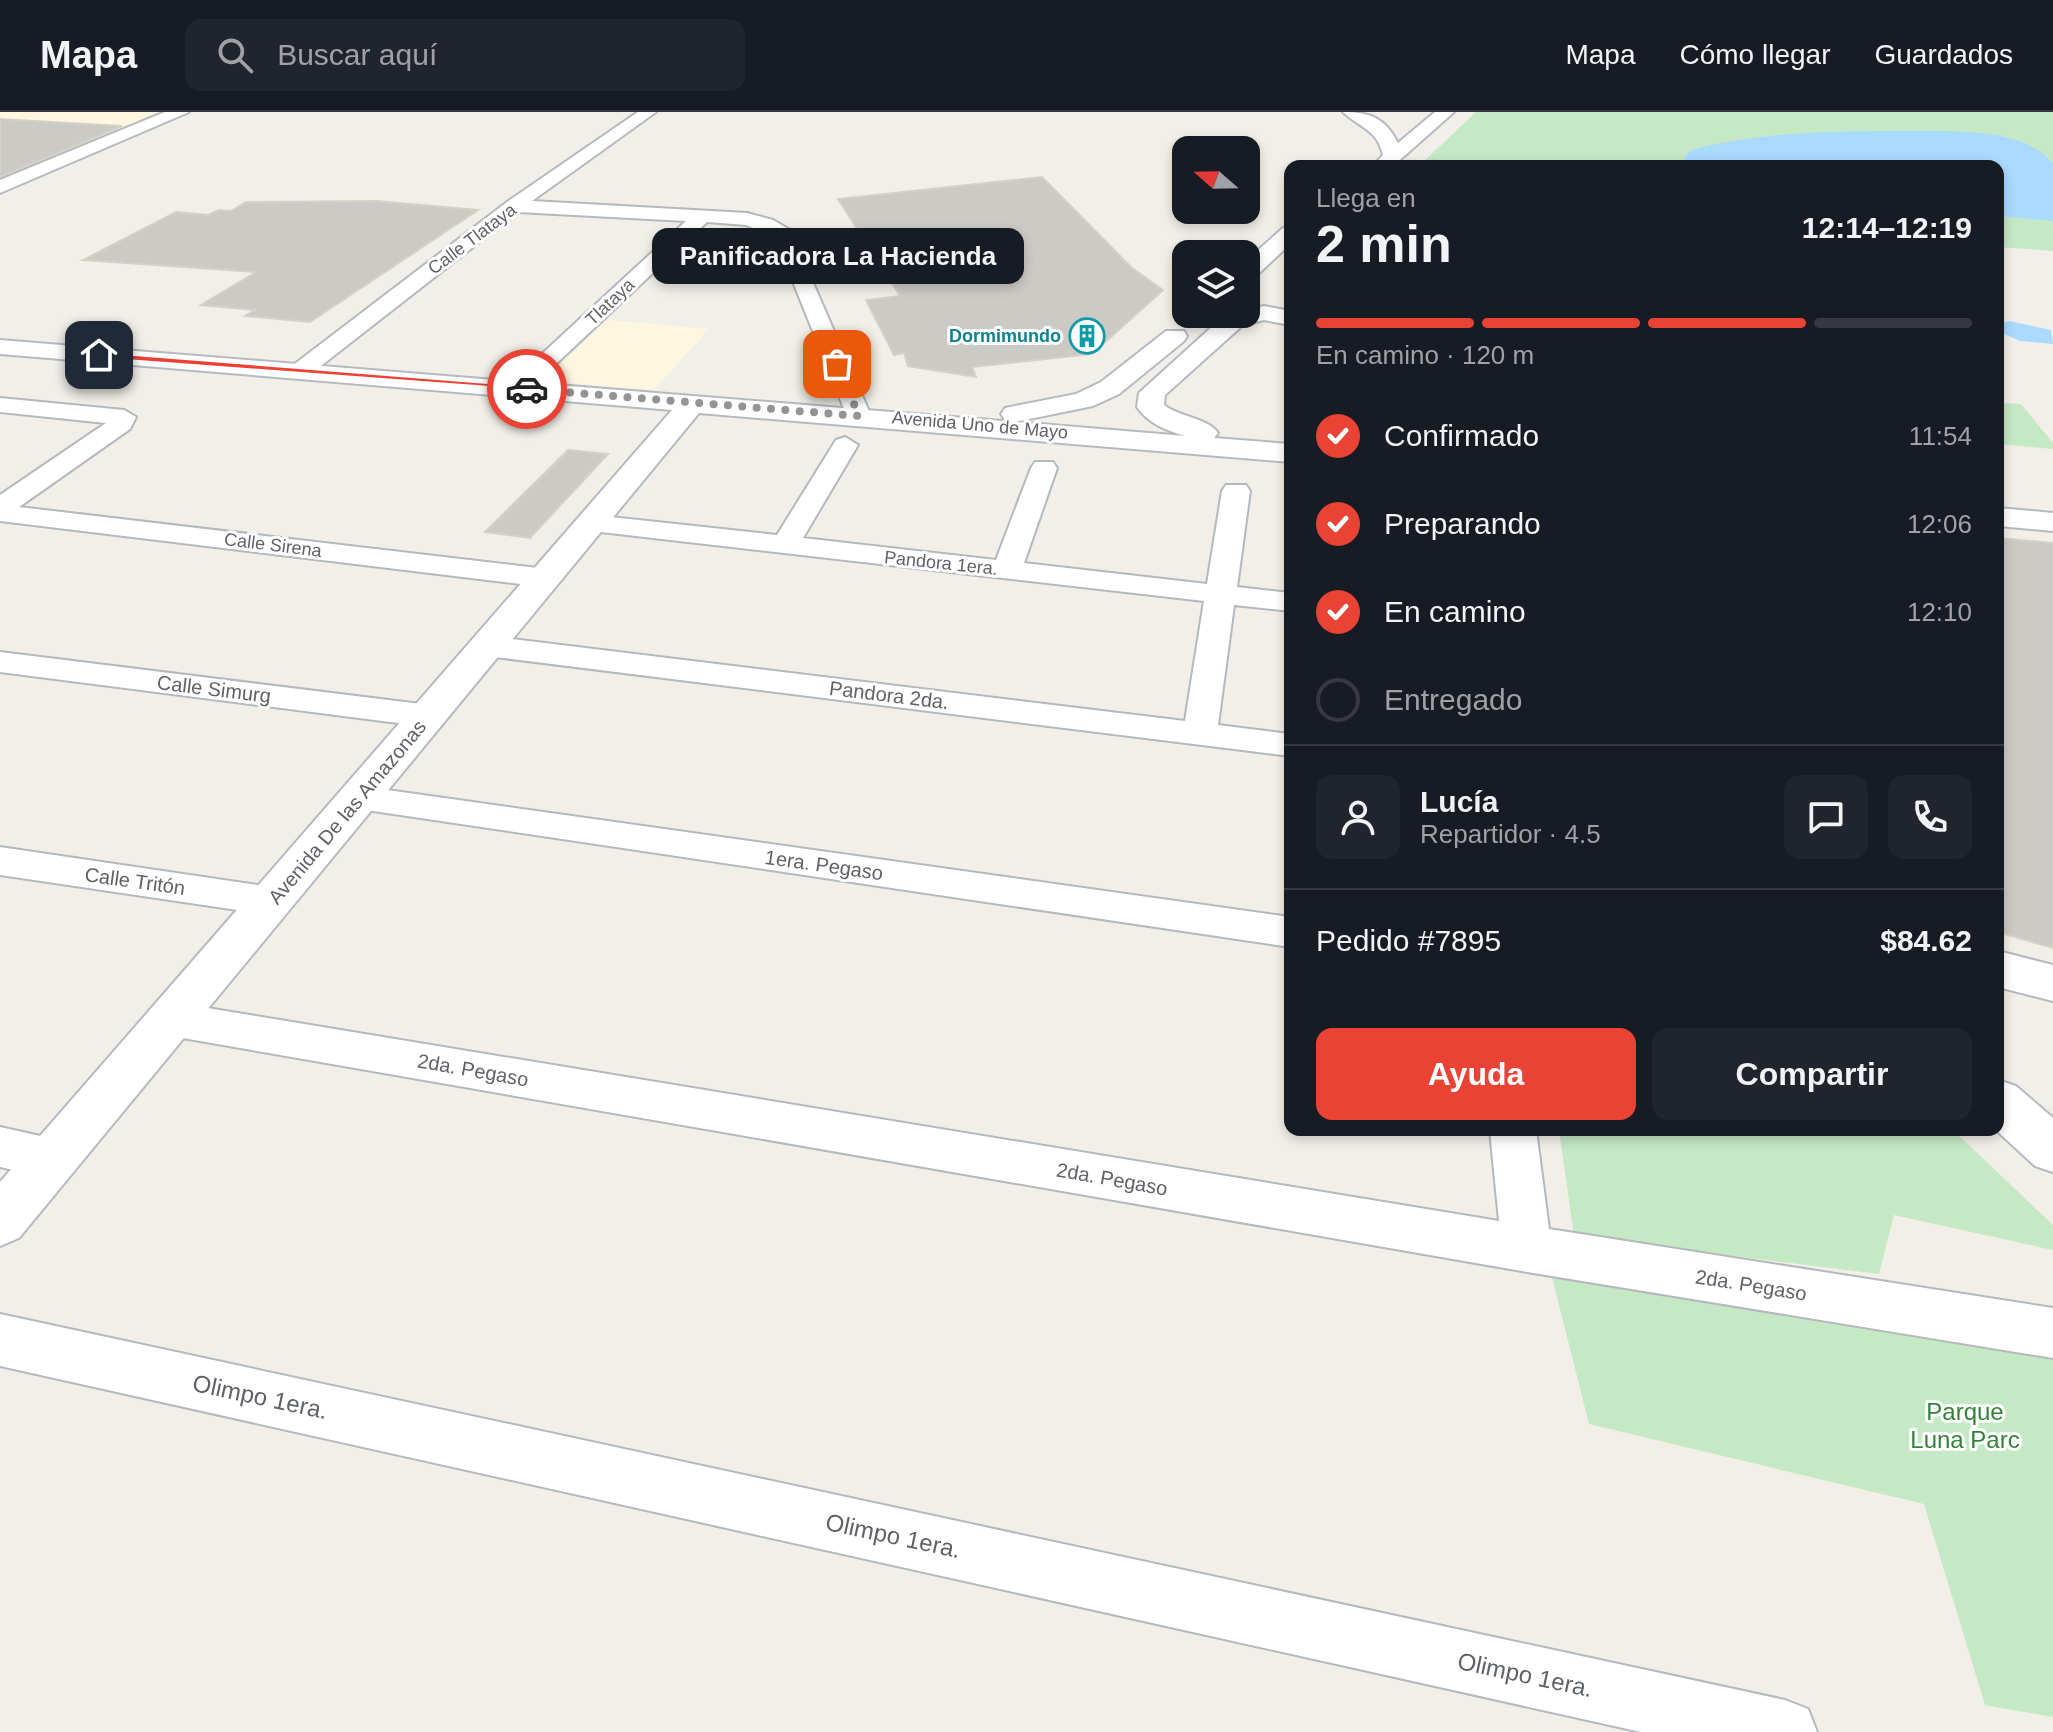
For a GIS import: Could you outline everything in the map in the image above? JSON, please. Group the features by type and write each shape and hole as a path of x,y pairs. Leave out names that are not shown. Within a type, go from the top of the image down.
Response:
{"main road":[{"path":"0,187 180,112"},
{"path":"1352,112 1381,127 1390,140 1387,160"},
{"path":"1388,160 1445,112"},
{"path":"1260,260 1284,238"},
{"path":"1256,449 1167,421 1154,412 1149,398 1235,319 1264,313 1284,317"},
{"path":"960,423 1084,400 1110,388 1185,328"},
{"name":"Avenida Uno de Mayo","path":"0,347 960,423 1284,452"},
{"name":"Avenida De las Amazonas","path":"0,1221 694,402"},
{"path":"2004,518 2053,522"},
{"path":"2004,971 2053,983"},
{"path":"2004,1106 2053,1150"}],"street":[{"name":"Calle Tlataya","path":"300,371 514,206 648,112"},
{"path":"514,206 747,219 766,224 783,234 859,416"},
{"name":"Tlataya","path":"517,388 703,216"},
{"name":"Calle Sirena","path":"0,405 124,417 121,424 0,511"},
{"path":"785,545 845,445"},
{"path":"1007,570 1044,468"},
{"path":"1200,733 1236,491"},
{"name":"Calle Sirena","path":"0,511 546,578"},
{"name":"Pandora 1era.","path":"592,523 1284,601"},
{"name":"Pandora 2da.","path":"487,646 1284,744"},
{"name":"Calle Simurg","path":"0,662 429,716"},
{"name":"1era. Pegaso","path":"359,798 1284,931"},
{"name":"Calle Tritón","path":"0,861 271,901"},
{"name":"2da. Pegaso","path":"171,1019 1527,1249 2053,1333"},
{"path":"1514,1136 1527,1249"},
{"path":"0,1147 55,1158"},
{"name":"Olimpo 1era.","path":"0,1340 1785,1732"}],"shaded area":[{"path":"0,112 162,112 0,180"},
{"path":"607,320 709,329 654,390 543,381"}],"green space":[{"path":"1476,112 2053,112 2053,251 2004,247 2004,160 1425,160"},
{"path":"2004,403 2021,404 2053,443 2053,449 2004,445"},
{"path":"1560,1136 1959,1136 2053,1225 2053,1250 1894,1215 1879,1274 1574,1236"},
{"name":"Parque Luna Parc","path":"1551,1273 2053,1348 2053,1717 1985,1705 1924,1504 1589,1424"}],"water":[{"path":"1818,132 1973,132 2002,136 2029,145 2053,163 2053,221 2004,217 2004,160 1684,160 1687,153 1694,149 1725,142"},
{"path":"2004,322 2051,330 2053,344 2020,341 2004,334"}],"building":[{"path":"0,119 122,126 0,177"},
{"path":"1042,177 1132,268 1163,290 1092,354 972,367 976,377 908,366 904,353 894,355 866,300 900,296 838,199"},
{"path":"377,201 478,210 310,322 245,316 255,310 201,305 256,272 83,260 176,212 208,215 219,210 231,211 246,202"},
{"path":"568,450 608,454 530,538 485,532"},
{"path":"2004,539 2053,543 2053,948 2004,934"}],"way so far":[{"path":"527,389 859,416 837,364"}],"place":[{"name":"Dormimundo","path":"1087,336"},
{"name":"Panificadora La Hacienda","path":"837,364"}],"route":[{"path":"99,355 527,389"}]}
